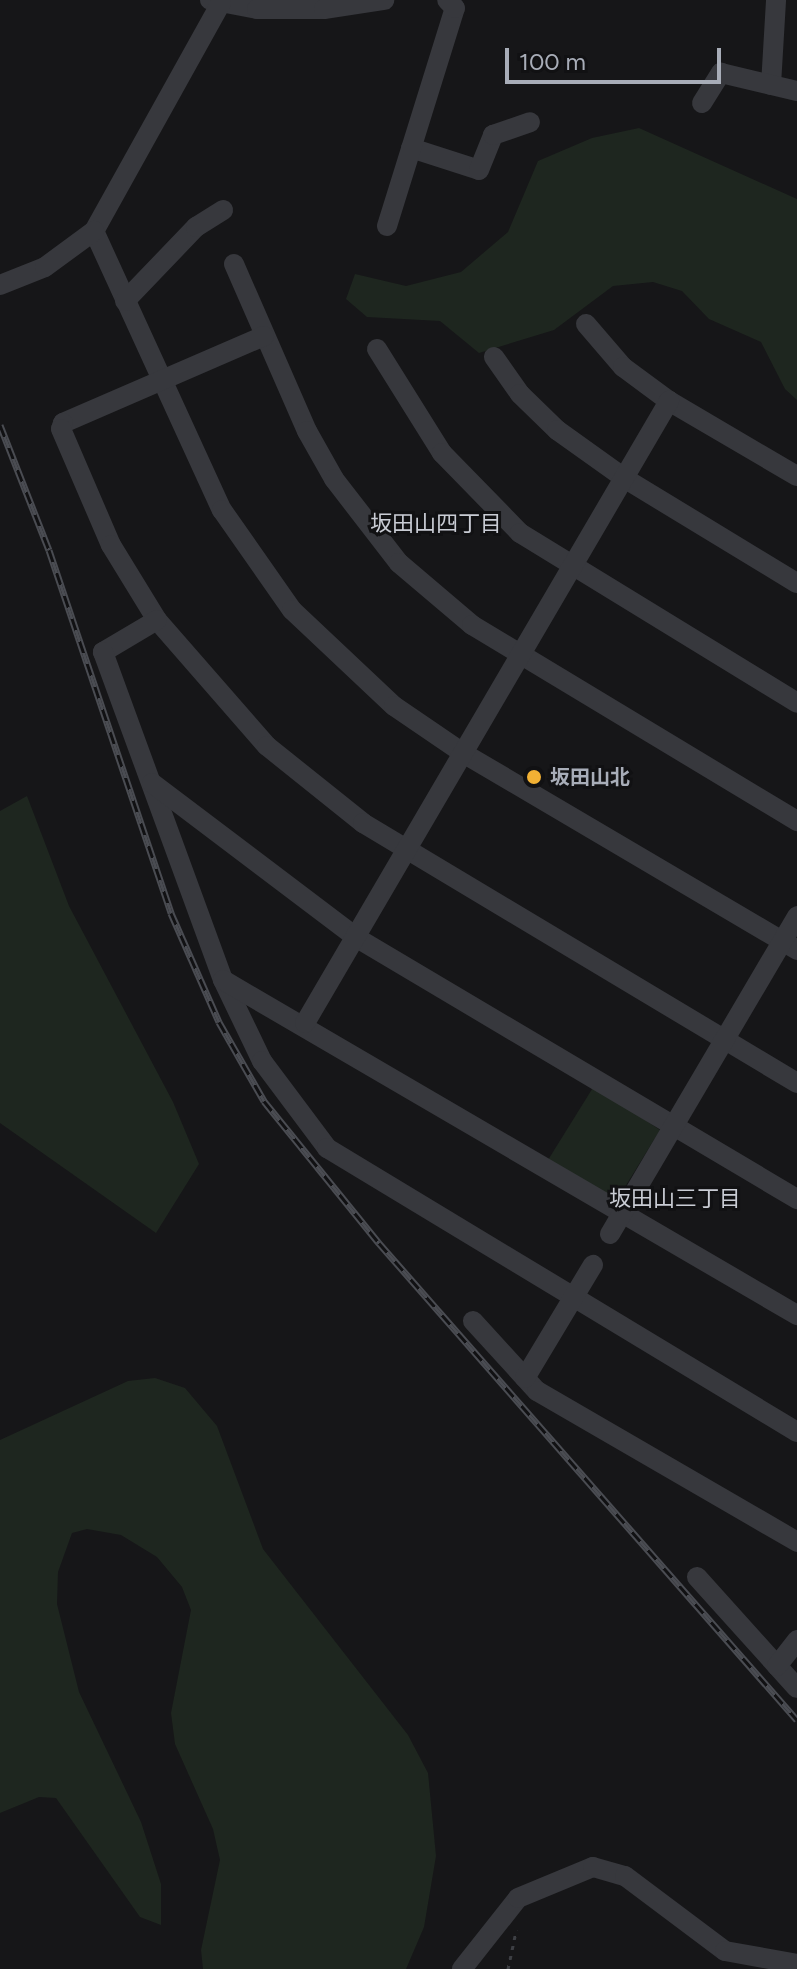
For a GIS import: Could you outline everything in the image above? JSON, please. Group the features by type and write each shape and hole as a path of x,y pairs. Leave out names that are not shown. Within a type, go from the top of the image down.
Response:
{"street":[{"path":"0,285 45,267 94,231 215,2 324,9 384,0"},
{"path":"387,226 455,8 447,0"},
{"path":"771,85 776,0"},
{"path":"702,103 721,73 797,91"},
{"path":"411,148 479,170 493,135 530,122"},
{"path":"125,301 196,227 223,210"},
{"path":"94,231 222,510 283,598 361,680 463,753 790,945"},
{"path":"234,264 307,431 366,523 433,595 521,656 797,821"},
{"path":"586,324 623,367 669,401 797,476"},
{"path":"264,336 63,423 61,429 111,545 157,620 267,746 407,852 797,1083"},
{"path":"377,349 421,425 451,463 520,533 797,703"},
{"path":"494,357 520,394 557,430 624,478 797,583"},
{"path":"305,1023 669,401"},
{"path":"157,620 103,652 223,980 262,1061 327,1148 573,1300 797,1432"},
{"path":"152,783 357,938 797,1199"},
{"path":"610,1234 725,1040 790,945 797,916"},
{"path":"223,980 305,1023 797,1315"},
{"path":"525,1378 593,1265"},
{"path":"473,1321 537,1391 797,1542"},
{"path":"697,1577 797,1688"},
{"path":"777,1666 797,1640"},
{"path":"462,1969 518,1898 562,1876 605,1869 625,1876 725,1951 795,1957"}],"path":[{"path":"508,1969 518,1898"}],"shaded area":[{"path":"639,128 797,199 797,400 785,389 761,342 709,319 682,291 653,282 613,286 554,330 479,353 440,321 367,317 346,299 355,274 406,286 461,272 508,232 538,161 592,138"},
{"path":"27,796 69,906 173,1102 199,1164 156,1233 0,1123 0,811"},
{"path":"594,1086 660,1130 617,1200 548,1160"},
{"path":"155,1378 185,1388 217,1426 263,1549 408,1735 428,1773 436,1856 424,1927 406,1969 203,1969 201,1950 220,1860 213,1829 175,1744 171,1713 191,1610 182,1587 157,1557 121,1535 87,1529 72,1533 58,1572 57,1604 79,1692 141,1822 161,1884 161,1925 140,1917 56,1798 39,1797 0,1813 0,1440 128,1381"}],"railway":[{"path":"0,425 49,550 171,913 219,1022 264,1101 379,1243 797,1720"}],"place":[{"name":"坂田山北","path":"534,777"}],"district":[{"name":"坂田山四丁目","path":"436,524"},
{"name":"坂田山三丁目","path":"675,1199"}]}
